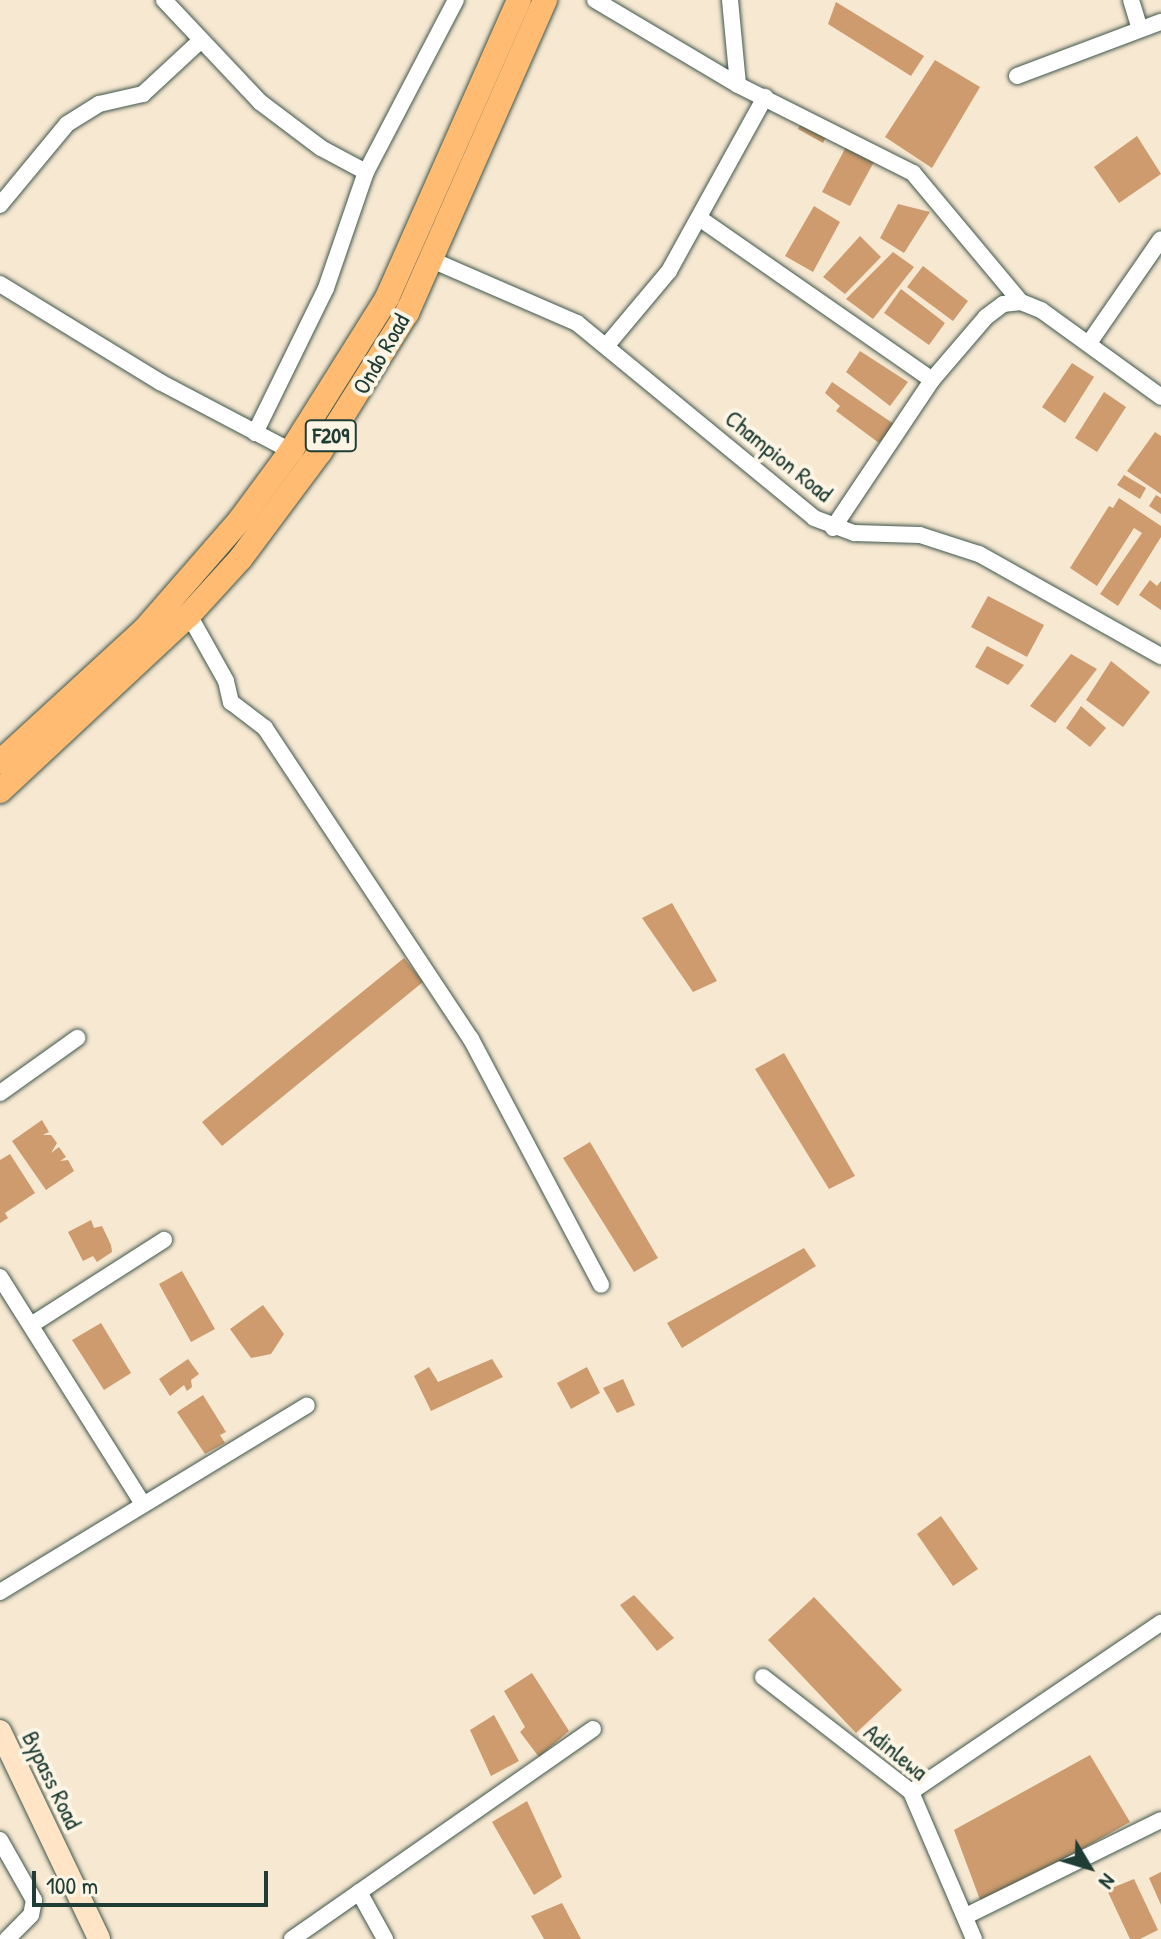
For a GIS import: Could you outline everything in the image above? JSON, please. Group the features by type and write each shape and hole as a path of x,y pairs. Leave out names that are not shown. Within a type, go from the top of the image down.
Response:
{"main road":[{"name":"Ondo Road","path":"5,772 154,619 291,451 387,298 519,0"},
{"name":"Ondo Road","path":"5,772 189,615 241,558 320,452 375,369 432,260 545,0"}],"street":[{"path":"164,0 199,42 260,102 321,148 366,172"},
{"path":"255,433 326,288 366,172 456,0"},
{"path":"595,0 624,22 738,85 913,173 1021,302 1089,343 1161,397"},
{"path":"730,0 738,85"},
{"path":"1131,0 1140,29"},
{"path":"1017,76 1161,22"},
{"path":"0,205 67,124 99,104 143,94 199,42"},
{"path":"607,345 669,271 702,220 765,97"},
{"path":"702,220 932,380"},
{"path":"1089,343 1161,239"},
{"name":"Champion Road","path":"432,260 544,306 607,345 749,467 833,528 920,535 979,554 1161,656"},
{"path":"0,284 160,382 291,451"},
{"path":"833,528 932,380 986,317 1003,304 1021,302"},
{"path":"189,615 226,681 231,702 265,728 463,1027 601,1285"},
{"path":"0,1093 77,1038"},
{"path":"31,1325 164,1240"},
{"path":"0,1277 143,1504"},
{"path":"0,1592 307,1405"},
{"path":"911,1792 1161,1623"},
{"name":"Adinlewa","path":"763,1677 911,1792 974,1939"},
{"path":"292,1939 593,1729"},
{"name":"Bypass Road","path":"0,1731 7,1760 99,1939"},
{"path":"966,1916 1161,1820"},
{"path":"0,1840 34,1900 31,1915 7,1939"},
{"path":"359,1892 385,1939"}],"building":[{"path":"836,2 924,56 911,76 828,24"},
{"path":"935,60 980,87 932,168 885,137"},
{"path":"802,121 827,135 823,143 798,129"},
{"path":"1137,136 1161,174 1119,203 1094,167"},
{"path":"847,145 875,160 850,206 822,192"},
{"path":"898,204 930,212 904,253 880,238"},
{"path":"814,206 840,222 813,272 785,256"},
{"path":"860,236 881,257 845,294 823,277"},
{"path":"893,252 914,267 873,319 846,299"},
{"path":"923,266 968,301 953,321 907,287"},
{"path":"901,289 945,323 929,345 884,313"},
{"path":"860,351 908,382 890,406 846,372"},
{"path":"1072,363 1094,377 1065,423 1042,407"},
{"path":"832,382 894,424 879,443 836,411 840,406 825,393"},
{"path":"1104,392 1126,407 1097,452 1075,438"},
{"path":"1155,432 1161,436 1161,494 1127,471"},
{"path":"1124,475 1146,488 1140,499 1117,485"},
{"path":"1156,495 1161,498 1161,514 1149,506"},
{"path":"1119,498 1161,526 1161,537 1118,606 1100,594 1142,533 1134,528 1097,586 1070,568 1109,506 1113,508"},
{"path":"1150,580 1157,586 1161,581 1161,610 1139,595"},
{"path":"988,596 1044,625 1027,657 971,627"},
{"path":"987,646 1024,665 1008,685 975,667"},
{"path":"1071,654 1097,669 1055,723 1030,706"},
{"path":"1111,661 1150,692 1123,727 1086,700"},
{"path":"1081,706 1106,728 1090,747 1066,728"},
{"path":"672,903 717,981 693,992 642,918"},
{"path":"404,958 423,982 222,1146 202,1122"},
{"path":"784,1053 855,1176 829,1189 755,1069"},
{"path":"42,1120 49,1132 43,1135 51,1135 57,1143 51,1153 59,1147 66,1157 60,1161 68,1160 74,1171 46,1190 12,1141"},
{"path":"590,1142 658,1258 634,1272 563,1158"},
{"path":"10,1154 35,1193 5,1213 8,1218 0,1223 0,1160"},
{"path":"91,1220 94,1228 102,1226 112,1252 97,1262 93,1256 83,1261 68,1232"},
{"path":"804,1248 816,1266 682,1348 667,1323"},
{"path":"182,1271 215,1329 191,1342 159,1284"},
{"path":"263,1305 284,1334 271,1354 251,1358 230,1329"},
{"path":"101,1323 131,1373 104,1390 72,1340"},
{"path":"188,1359 199,1374 191,1380 192,1387 187,1391 184,1385 170,1396 159,1379"},
{"path":"492,1359 503,1377 431,1411 414,1376 429,1367 438,1382"},
{"path":"587,1367 600,1393 571,1409 557,1383"},
{"path":"623,1379 635,1405 617,1413 603,1388"},
{"path":"203,1395 226,1432 220,1435 225,1443 205,1454 177,1412"},
{"path":"941,1516 978,1569 953,1586 917,1534"},
{"path":"634,1595 674,1638 657,1651 620,1605"},
{"path":"814,1597 902,1690 856,1733 768,1640"},
{"path":"532,1673 569,1731 539,1757 520,1732 525,1727 504,1691"},
{"path":"494,1715 519,1761 491,1776 470,1730"},
{"path":"1090,1755 1130,1822 982,1905 954,1830"},
{"path":"527,1801 562,1877 534,1895 492,1822"},
{"path":"1161,1872 1161,1905 1149,1878"},
{"path":"1134,1879 1158,1930 1140,1939 1130,1939 1107,1890"},
{"path":"562,1903 581,1939 544,1939 531,1916"}]}
